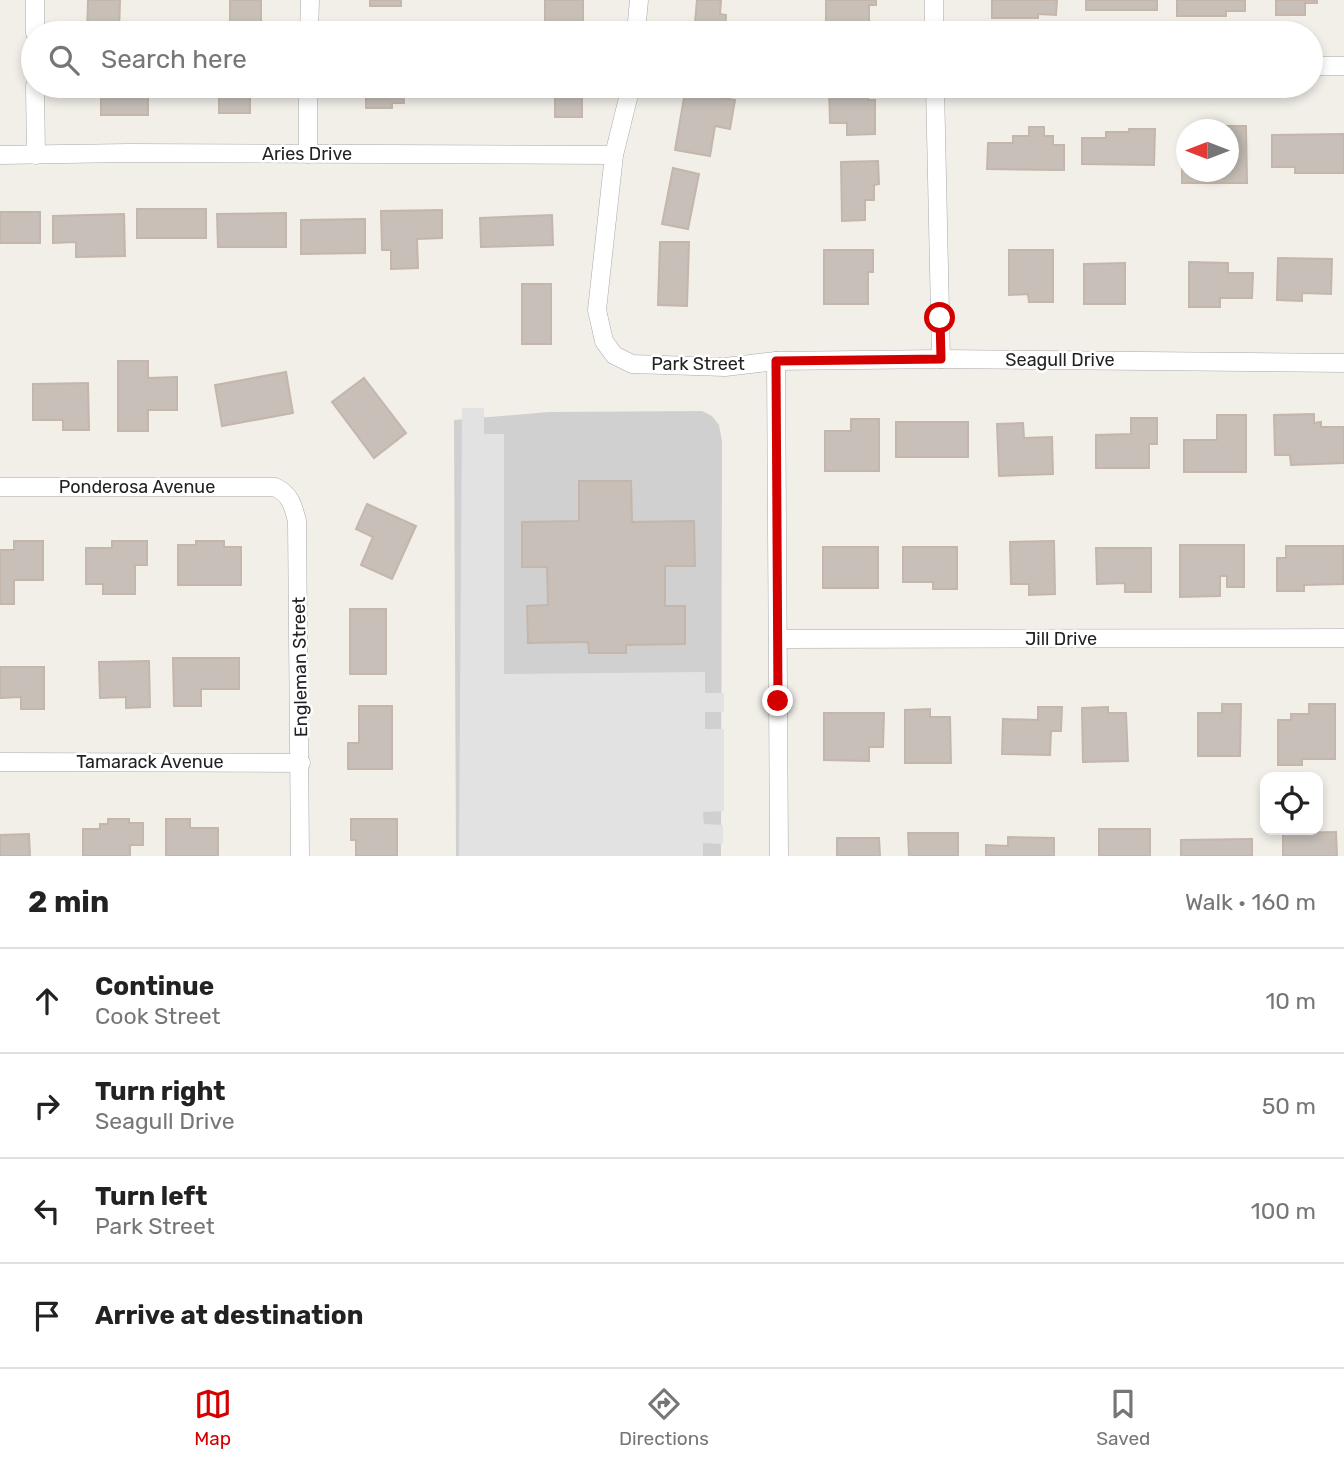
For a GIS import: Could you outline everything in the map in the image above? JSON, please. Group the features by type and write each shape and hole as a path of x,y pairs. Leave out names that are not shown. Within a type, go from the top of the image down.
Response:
{"street":[{"path":"35,0 35,21"},
{"path":"309,21 310,0"},
{"path":"637,21 639,0"},
{"path":"934,0 934,21"},
{"path":"1323,66 1344,66"},
{"path":"35,98 36,155"},
{"path":"307,154 308,98"},
{"name":"Park Street","path":"628,98 614,155 597,310 604,341 614,355 632,364 725,367 776,361"},
{"path":"935,98 941,359"},
{"name":"Aries Drive","path":"0,155 614,155"},
{"name":"Seagull Drive","path":"776,361 941,359 1344,363"},
{"path":"776,361 779,856"},
{"name":"Ponderosa Avenue","path":"0,487 275,487"},
{"name":"Engleman Street","path":"275,487 285,491 293,504 297,521 300,856"},
{"name":"Jill Drive","path":"778,639 1344,638"},
{"name":"Tamarack Avenue","path":"0,762 301,763"}],"shaded area":[{"path":"462,408 484,408 484,434 504,434 504,674 705,672 705,693 724,693 724,712 705,712 705,729 724,729 724,811 703,812 704,824 723,825 723,844 703,843 703,856 459,856"},
{"path":"702,411 712,416 719,425 722,441 721,856 456,856 454,420 549,412"}],"building":[{"path":"88,0 120,0 119,21 87,21"},
{"path":"230,0 261,0 261,21 230,21"},
{"path":"370,0 401,0 401,6 370,6"},
{"path":"545,0 583,0 583,21 545,21"},
{"path":"697,0 721,0 720,14 726,15 726,21 695,21"},
{"path":"826,0 876,0 876,5 869,5 869,21 826,21"},
{"path":"992,0 1057,0 1056,15 1038,14 1038,18 992,18"},
{"path":"1086,0 1157,0 1157,10 1086,10"},
{"path":"1177,0 1245,0 1245,11 1226,11 1226,16 1177,16"},
{"path":"1276,0 1317,0 1317,3 1305,3 1305,15 1276,15"},
{"path":"101,98 148,98 148,115 101,115"},
{"path":"219,98 250,98 250,113 219,113"},
{"path":"366,98 404,98 404,103 392,103 392,108 366,108"},
{"path":"555,98 582,98 582,117 555,117"},
{"path":"684,98 735,100 730,129 715,126 710,156 675,150"},
{"path":"829,98 875,100 875,134 847,135 847,123 830,123"},
{"path":"1239,126 1246,126 1247,183 1182,183 1239,182"},
{"path":"1029,127 1044,127 1044,136 1053,136 1053,145 1064,145 1064,170 987,169 988,143 1013,143 1013,136 1029,136"},
{"path":"1129,129 1155,129 1154,165 1082,164 1082,138 1106,138 1106,132 1129,132"},
{"path":"1344,134 1344,173 1295,173 1295,167 1272,167 1272,135"},
{"path":"878,161 879,184 874,185 874,200 865,200 865,220 842,221 841,162"},
{"path":"673,168 699,174 688,229 662,224"},
{"path":"137,209 206,209 206,238 137,238"},
{"path":"442,210 442,238 417,239 418,268 391,269 391,250 382,250 381,211"},
{"path":"0,212 40,212 40,243 0,243"},
{"path":"286,213 286,247 218,247 217,214"},
{"path":"124,214 125,256 76,257 76,242 53,243 53,216"},
{"path":"552,215 553,245 481,247 480,218"},
{"path":"365,219 365,253 301,254 301,220"},
{"path":"660,242 689,242 687,306 658,305"},
{"path":"824,250 873,250 873,272 868,272 868,304 824,304"},
{"path":"1009,250 1053,250 1053,302 1029,302 1028,294 1009,295"},
{"path":"1278,258 1332,259 1331,294 1302,293 1302,301 1277,300"},
{"path":"1189,262 1228,263 1228,273 1253,273 1252,298 1220,298 1220,307 1189,307"},
{"path":"1125,263 1125,304 1084,304 1084,264"},
{"path":"522,284 551,284 551,344 522,344"},
{"path":"118,361 148,361 148,378 177,377 177,410 148,410 148,431 118,431"},
{"path":"286,372 293,413 222,426 215,385"},
{"path":"364,378 406,433 374,458 332,402"},
{"path":"88,383 89,430 63,430 63,420 33,420 33,384"},
{"path":"1314,414 1314,423 1321,422 1321,427 1344,427 1344,463 1291,465 1290,455 1275,455 1274,415"},
{"path":"1217,415 1246,415 1246,472 1184,472 1184,440 1217,440"},
{"path":"1131,418 1157,418 1157,444 1149,444 1149,468 1096,468 1096,435 1131,434"},
{"path":"851,419 879,419 879,471 825,471 825,431 851,431"},
{"path":"896,422 968,422 968,457 896,457"},
{"path":"1023,423 1024,438 1052,437 1053,474 999,476 997,424"},
{"path":"579,481 631,481 632,522 694,521 695,566 665,566 665,606 685,606 685,644 626,645 626,653 589,653 588,642 528,643 527,606 548,605 547,567 522,567 522,522 579,521"},
{"path":"367,504 416,526 392,579 361,565 373,537 356,529"},
{"path":"14,541 43,541 43,580 14,580 14,604 0,604 0,550 14,550"},
{"path":"112,541 147,541 147,565 135,565 135,594 103,594 103,584 86,584 86,548 112,548"},
{"path":"196,541 224,541 224,547 241,547 241,585 178,585 178,545 196,545"},
{"path":"1054,541 1055,594 1029,595 1029,584 1011,584 1010,542"},
{"path":"1180,545 1244,545 1244,587 1227,587 1227,576 1220,576 1220,596 1180,597"},
{"path":"1286,546 1343,546 1343,584 1304,585 1304,591 1277,591 1277,558 1286,558"},
{"path":"823,547 878,547 878,588 823,588"},
{"path":"903,547 957,547 957,589 933,589 933,582 903,582"},
{"path":"1096,548 1151,548 1151,592 1125,592 1125,583 1097,584"},
{"path":"350,609 386,609 386,674 350,674"},
{"path":"173,658 239,658 239,689 201,689 201,706 174,706"},
{"path":"149,661 150,707 126,708 126,697 100,698 99,662"},
{"path":"0,667 44,667 44,709 21,709 21,697 0,698"},
{"path":"1222,704 1241,704 1240,756 1198,756 1198,713 1222,713"},
{"path":"1309,704 1335,704 1335,759 1302,759 1302,765 1278,765 1278,720 1291,720 1291,714 1309,714"},
{"path":"359,706 392,706 392,769 348,769 348,743 359,743"},
{"path":"1038,707 1062,707 1061,731 1051,731 1050,755 1002,754 1003,719 1038,720"},
{"path":"1108,707 1108,713 1126,713 1128,761 1083,762 1082,708"},
{"path":"930,709 930,717 950,717 951,763 905,763 905,710"},
{"path":"824,713 884,713 883,747 869,747 869,761 824,760"},
{"path":"108,819 129,819 129,823 143,823 143,845 130,845 130,856 83,856 83,829 100,829 100,824 108,824"},
{"path":"166,819 190,819 190,828 218,828 218,856 166,856"},
{"path":"351,819 397,819 397,856 356,856 356,840 351,840"},
{"path":"1099,829 1150,829 1150,856 1099,856"},
{"path":"1323,832 1336,832 1337,856 1283,856 1283,835 1323,835"},
{"path":"908,833 958,833 958,856 909,856"},
{"path":"29,834 30,856 0,856 0,835"},
{"path":"1008,837 1054,838 1054,856 986,856 986,845 1008,846"},
{"path":"837,838 879,838 880,856 837,856"},
{"path":"1252,839 1252,856 1181,856 1181,840"}],"route":[{"path":"778,701 776,361 941,359 940,318"}]}
